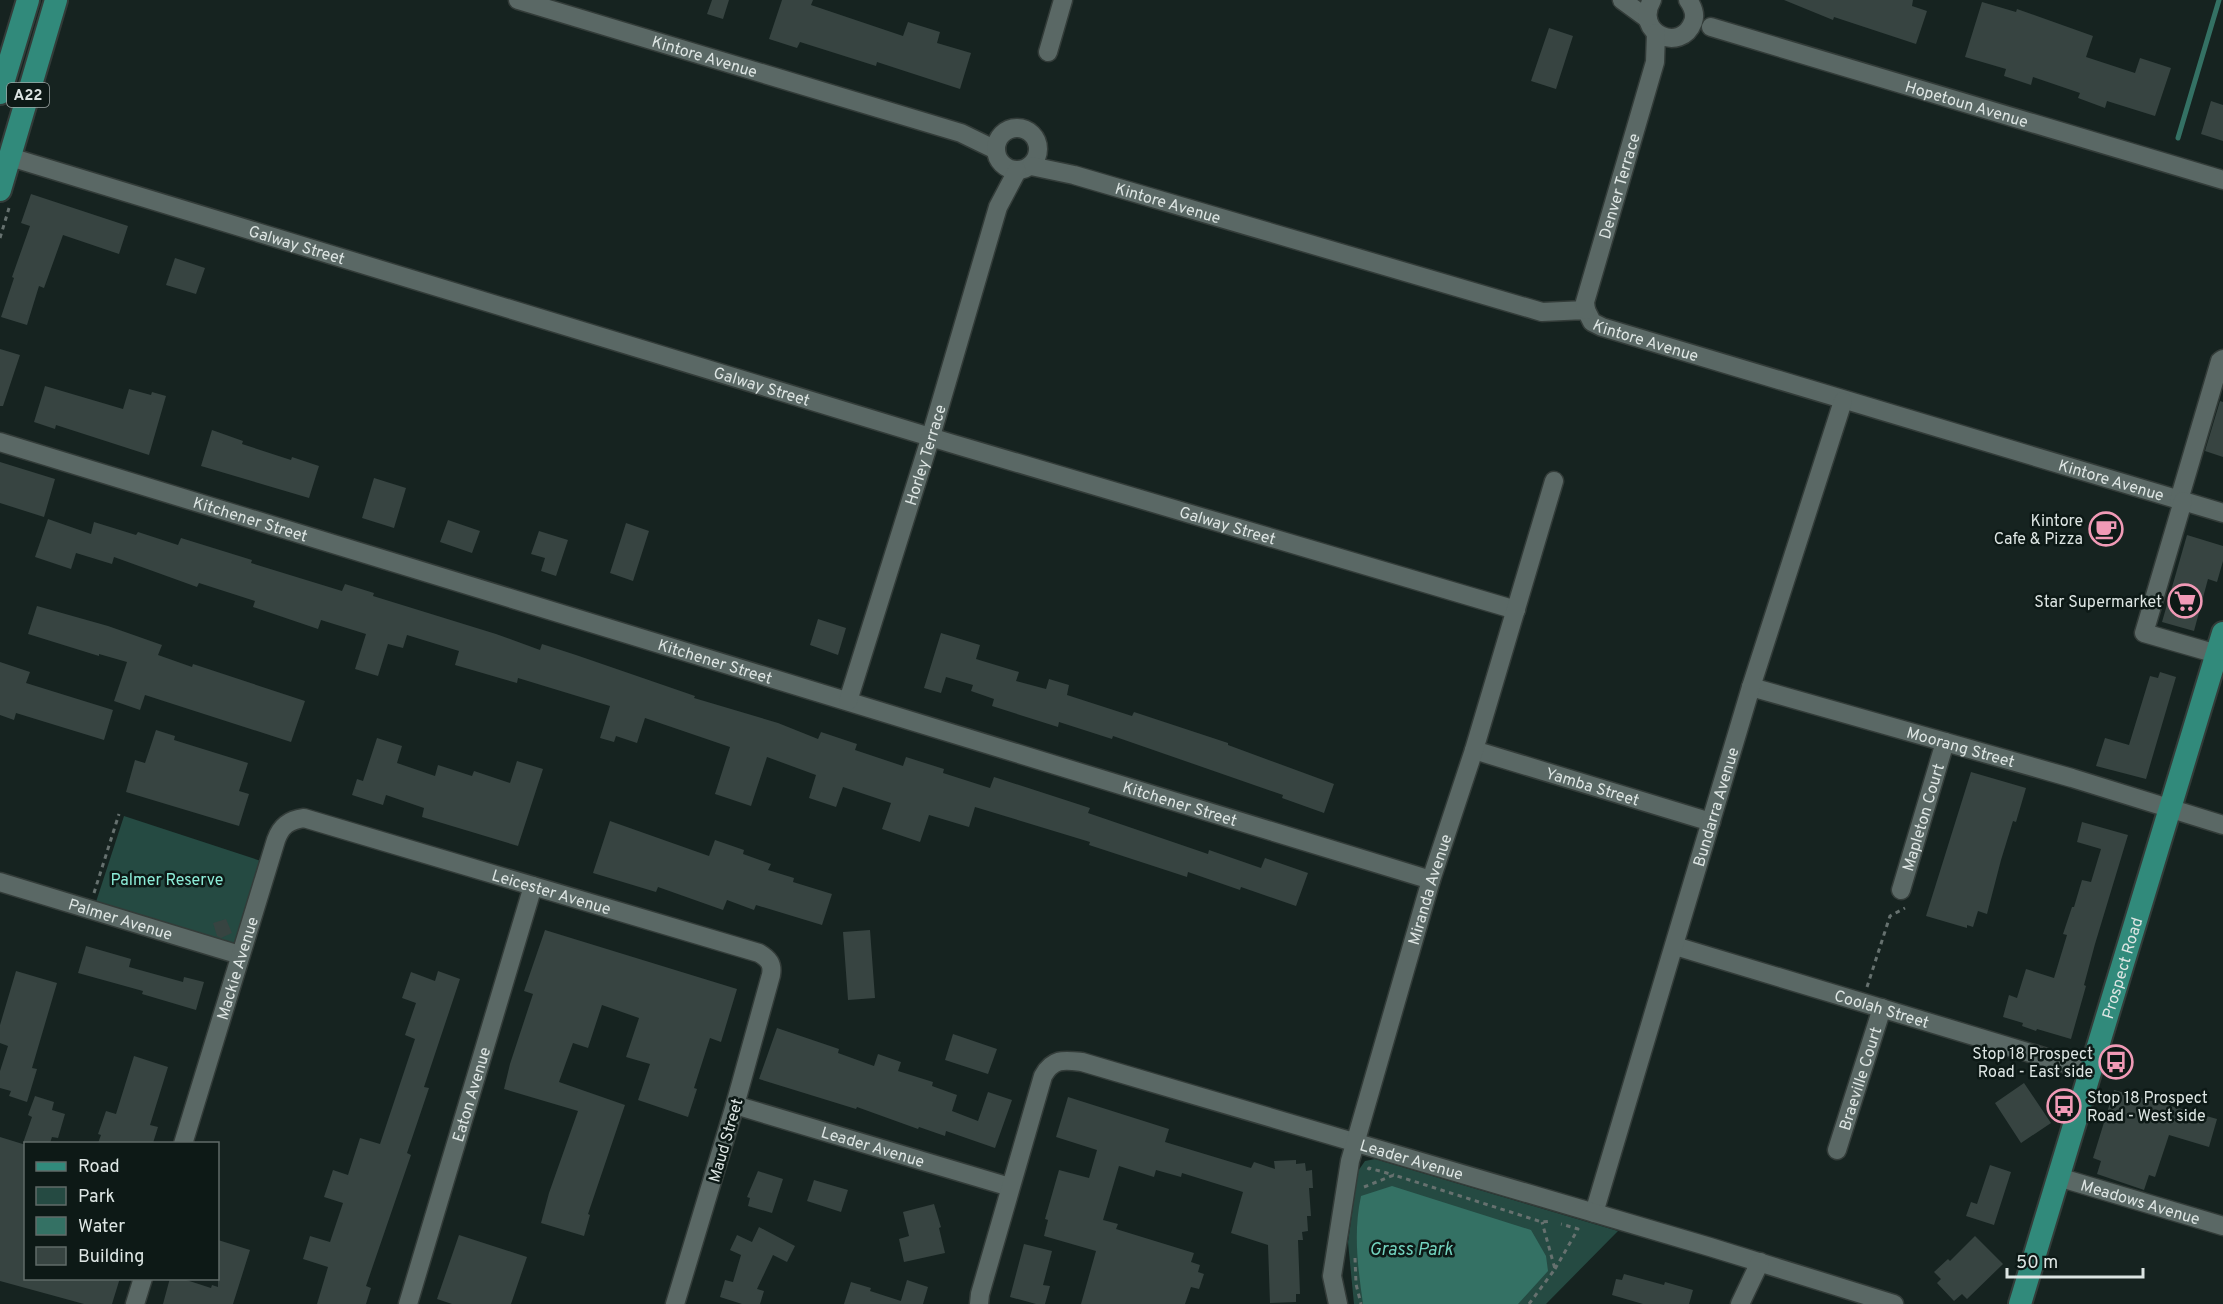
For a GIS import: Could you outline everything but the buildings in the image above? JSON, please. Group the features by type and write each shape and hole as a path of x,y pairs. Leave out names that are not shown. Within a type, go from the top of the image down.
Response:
{"main road":[{"name":"A22","path":"0,93 28,0"},
{"name":"A22","path":"0,190 56,0"},
{"name":"Prospect Road","path":"2020,1304 2220,644"}],"street":[{"name":"Kintore Avenue","path":"518,0 566,7 961,134 998,149"},
{"path":"1048,52 1063,0"},
{"path":"1622,0 1666,31"},
{"path":"1653,0 1649,6 1666,31"},
{"path":"1666,31 1694,18 1691,5"},
{"name":"Hopetoun Avenue","path":"1691,5 1711,27"},
{"name":"Hopetoun Avenue","path":"1666,31 1711,27 2223,180"},
{"name":"Denver Terrace","path":"1586,310 1585,302 1666,31"},
{"path":"1012,128 1023,129 1035,137 1038,144 1029,163 1005,166 998,149 1012,128"},
{"name":"Horley Terrace","path":"848,701 931,436 998,207 998,149"},
{"name":"Galway Street","path":"10,157 931,436 1516,609"},
{"name":"Kintore Avenue","path":"1029,163 1542,312 1586,310 1592,322 1602,327 2223,513"},
{"name":"Horley Terrace","path":"998,207 1029,163"},
{"path":"2220,644 2144,633 2220,361 2223,359"},
{"name":"Bundarra Avenue","path":"1594,1213 1751,687 1843,401"},
{"name":"Kitchener Street","path":"0,442 1431,880"},
{"name":"Miranda Avenue","path":"1338,1304 1332,1276 1350,1161 1431,880 1474,750 1554,481"},
{"name":"Moorang Street","path":"1751,687 1946,742 2223,825"},
{"name":"Mapleton Court","path":"1906,896 1946,742"},
{"name":"Yamba Street","path":"1474,750 1711,822"},
{"name":"Mackie Avenue","path":"183,1142 280,830 294,820 304,818 316,822"},
{"name":"Leicester Avenue","path":"316,822 759,952 769,960 771,975"},
{"name":"Palmer Avenue","path":"0,882 240,955"},
{"name":"Eaton Avenue","path":"408,1304 533,886"},
{"name":"Coolah Street","path":"1675,946 2090,1071"},
{"name":"Maud Street","path":"675,1304 735,1105 771,975"},
{"name":"Braeville Court","path":"1837,1150 1882,1008"},
{"name":"Leader Avenue","path":"979,1304 980,1293 1043,1076 1048,1066 1058,1061 1082,1062 1258,1113 1894,1304"},
{"name":"Leader Avenue","path":"735,1105 1010,1187"},
{"name":"Meadows Avenue","path":"2058,1177 2223,1226"},
{"path":"1740,1304 1760,1262"},
{"path":"135,1304 142,1280"}],"path":[{"path":"93,898 119,814"},
{"path":"1867,987 1890,916 1902,910 1906,896"},
{"path":"1394,1175 1365,1187 1369,1167 1542,1222 1551,1221 1578,1229 1555,1269 1529,1304"},
{"path":"1542,1222 1555,1269"},
{"path":"1354,1253 1360,1304"}],"green space":[{"name":"Palmer Reserve","path":"124,816 264,862 237,950 95,905"},
{"name":"Grass Park","path":"1375,1159 1618,1231 1546,1304 1354,1304 1348,1242 1358,1171 1365,1161"}],"water":[{"name":"Grass Park","path":"1392,1186 1531,1230 1546,1256 1548,1271 1518,1304 1363,1304 1357,1237 1361,1196"}],"waterway":[{"path":"2178,138 2219,0"}],"place":[{"name":"Kintore Cafe & Pizza","path":"2106,529"},
{"name":"Star Supermarket","path":"2185,601"},
{"name":"Stop 18 Prospect Road - East side","path":"2116,1062"},
{"name":"Stop 18 Prospect Road - West side","path":"2064,1106"}]}
